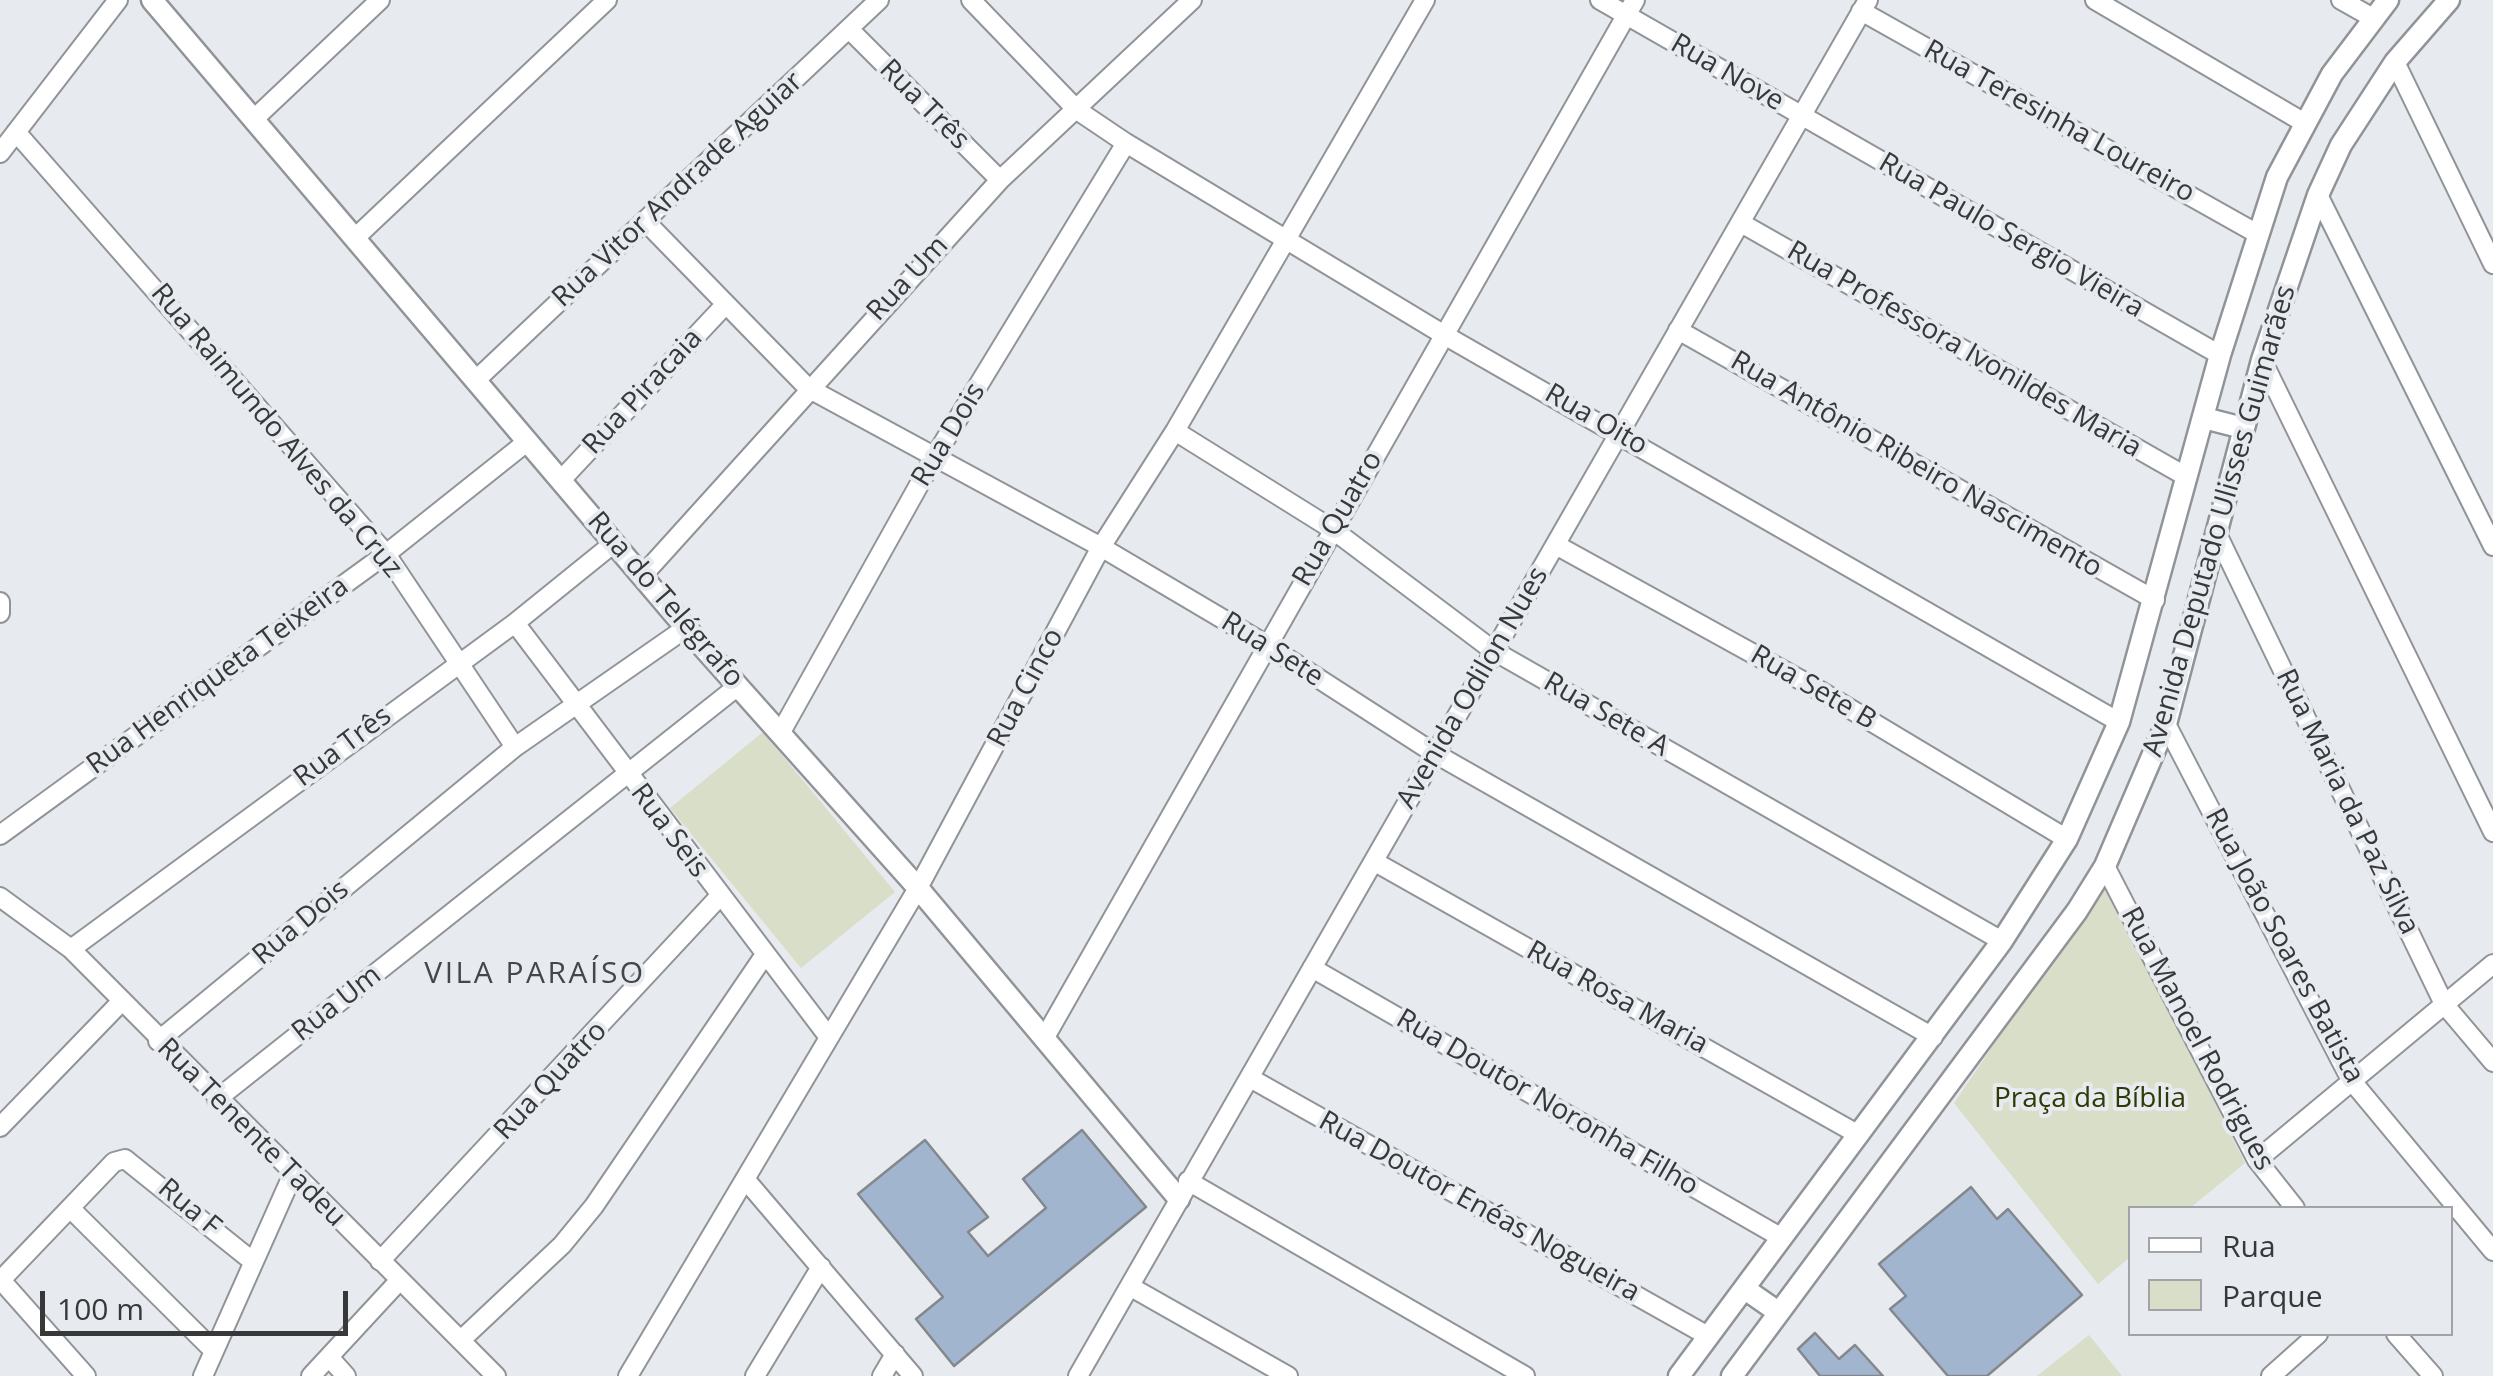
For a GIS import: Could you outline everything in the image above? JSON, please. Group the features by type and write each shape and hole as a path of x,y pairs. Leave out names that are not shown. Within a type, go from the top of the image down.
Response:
{"street":[{"path":"0,153 118,0"},
{"name":"Rua do Telégrafo","path":"152,0 686,628 918,888 1044,1039 1184,1190"},
{"path":"254,119 380,0"},
{"path":"355,238 608,0"},
{"name":"Rua Vitor Andrade Aguiar","path":"476,380 879,0"},
{"path":"971,0 1078,110"},
{"name":"Rua Um","path":"642,575 1000,180 1192,0"},
{"name":"Rua Cinco","path":"628,1376 918,888 1101,547 1176,431 1425,0"},
{"name":"Rua Nove","path":"1600,0 1630,8 1802,117"},
{"path":"2095,0 2303,122"},
{"path":"2341,0 2373,18"},
{"name":"Avenida Deputado Ulisses Guimarães","path":"1679,1376 2002,941 2067,839 2119,722 2256,233 2303,122 2388,0"},
{"name":"Avenida Deputado Ulisses Guimarães","path":"1732,1376 2077,911 2105,866 2166,724 2262,360 2318,195 2341,145 2395,62 2449,0"},
{"name":"Avenida Odilon Nues","path":"1078,1376 1865,6"},
{"name":"Rua Teresinha Loureiro","path":"1865,6 2256,233"},
{"name":"Rua Quatro","path":"1044,1039 1265,644 1446,336 1630,8"},
{"name":"Rua Três","path":"849,29 1000,180"},
{"path":"2395,62 2493,264"},
{"name":"Rua Oito","path":"1078,110 1126,144 1446,336 2119,722"},
{"name":"Rua Paulo Sergio Vieira","path":"1802,117 2220,356"},
{"name":"Rua Raimundo Alves da Cruz","path":"16,132 386,554 515,747"},
{"name":"Rua Dois","path":"781,732 934,458 1126,144"},
{"path":"2318,195 2493,546"},
{"name":"Rua Sete","path":"646,222 808,388 1101,547 1265,644 1434,753 1932,1037"},
{"name":"Rua Professora Ivonildes Maria","path":"1741,224 2187,478"},
{"name":"Rua Piracaia","path":"562,479 724,306"},
{"name":"Rua Antônio Ribeiro Nascimento","path":"1678,330 2154,600"},
{"path":"2262,360 2493,832"},
{"path":"2204,418 2243,428"},
{"name":"Rua Sete A","path":"1176,431 1332,529 1494,651 2002,941"},
{"name":"Rua Henriqueta Teixeira","path":"0,835 386,554 528,441"},
{"name":"Rua Maria da Paz Silva","path":"2216,532 2444,1004 2493,1062"},
{"name":"Rua Três","path":"71,949 516,622 614,543"},
{"name":"Rua Sete B","path":"1556,545 1817,688 2067,839"},
{"name":"Rua Seis","path":"516,622 626,775 828,1036"},
{"name":"Rua Dois","path":"158,1041 515,747 686,628"},
{"name":"Rua Um","path":"217,1099 738,686"},
{"name":"Rua João Soares Batista","path":"2166,724 2351,1080 2493,1251"},
{"name":"Rua Rosa Maria","path":"1375,862 1858,1135"},
{"name":"Rua Manoel Rodrigues","path":"2105,866 2257,1160 2293,1206"},
{"name":"Rua Tenente Tadeu","path":"0,897 71,949 292,1176 496,1376"},
{"name":"Rua Quatro","path":"380,1261 719,898"},
{"path":"460,1340 535,1272 594,1206 764,956"},
{"path":"2257,1160 2493,964"},
{"name":"Rua Doutor Noronha Filho","path":"1312,968 1782,1238"},
{"path":"0,1127 39,1092 120,1003"},
{"name":"Rua Doutor Enéas Nogueira","path":"1250,1078 1708,1336"},
{"name":"Rua F","path":"72,1210 114,1162 125,1159 251,1260"},
{"path":"203,1376 251,1260 292,1176"},
{"path":"745,1179 913,1376"},
{"path":"1184,1190 1525,1376"},
{"path":"86,1376 0,1280 72,1210 214,1351"},
{"path":"755,1376 821,1267"},
{"path":"311,1376 399,1281"},
{"path":"1131,1286 1288,1376"},
{"path":"1745,1288 1778,1312"},
{"path":"2275,1375 2316,1336"},
{"path":"2398,1336 2433,1376"},
{"path":"882,1376 895,1354"},
{"path":"329,1357 346,1376"}],"green space":[{"path":"763,732 895,892 801,968 670,808"},
{"name":"Praça da Bíblia","path":"2105,882 2245,1163 2192,1206 2128,1206 2128,1259 2098,1284 1954,1103"},
{"path":"2089,1335 2122,1376 2037,1376"}],"building":[{"path":"1082,1130 1146,1207 954,1366 916,1319 943,1297 858,1194 925,1140 988,1217 968,1232 988,1256 1046,1208 1023,1179"},
{"path":"1971,1187 1997,1219 2008,1209 2082,1295 1987,1376 1948,1376 1890,1309 1906,1296 1879,1264"},
{"path":"1815,1333 1839,1359 1855,1345 1883,1376 1820,1376 1798,1349"}],"district":[{"name":"VILA PARAÍSO","path":"535,974"}]}
